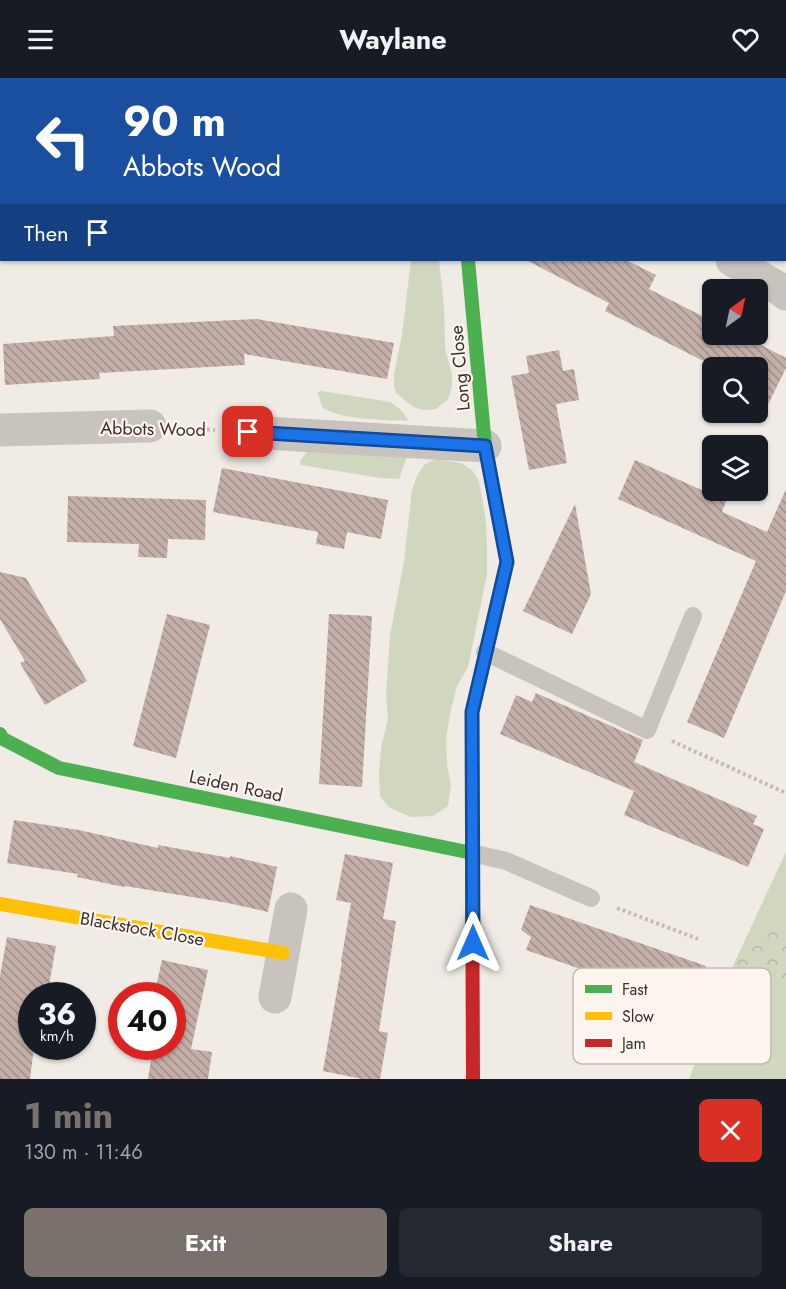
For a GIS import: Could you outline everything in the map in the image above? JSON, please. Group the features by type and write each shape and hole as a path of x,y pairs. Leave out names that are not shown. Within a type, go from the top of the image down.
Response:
{"street":[{"name":"Long Close","path":"468,261 485,446 507,562 472,712 473,1079"},
{"path":"734,261 786,294"},
{"name":"Abbots Wood","path":"0,430 150,426"},
{"path":"248,432 485,446"},
{"name":"Leiden Road","path":"1,739 59,768 472,853"},
{"name":"Blackstock Close","path":"0,904 283,953"},
{"path":"275,998 291,909"}],"lane":[{"path":"485,652 647,730 693,616"},
{"path":"472,853 506,861 591,898"}],"path":[{"name":"Abbots Wood","path":"150,426 248,432"},
{"path":"647,730 786,793"},
{"path":"591,898 698,939"}],"green space":[{"path":"411,261 439,261 445,348 452,374 452,386 448,399 436,409 424,410 414,407 396,393 394,374 402,335"},
{"path":"317,392 390,402 401,410 409,421 364,419 331,412 323,408"},
{"path":"311,446 408,454 399,479 380,478 301,465 300,461"},
{"path":"435,459 461,463 472,470 479,481 486,521 487,574 468,667 457,686 450,714 446,739 447,765 451,785 448,806 433,816 411,817 390,808 380,797 379,774 381,748 388,719 386,695 390,635 404,561 412,490 424,465"},
{"path":"786,852 786,1079 689,1079 695,1064 771,1064 771,968 732,968"},
{"path":"786,924 786,981 771,976 771,968 733,966 752,926 766,927"}],"building":[{"path":"528,261 628,261 656,275 649,289 702,316 702,345 761,345 786,358 786,368 768,405 768,357 702,357 702,360 605,311 609,303"},
{"path":"257,319 394,343 387,379 244,354 245,365 99,373 100,379 5,385 3,344 114,336 113,326"},
{"path":"559,350 563,371 574,369 579,400 556,404 567,463 529,470 511,376 529,373 526,356"},
{"path":"635,460 702,490 702,501 726,501 722,512 767,532 786,489 786,591 724,738 687,722 756,561 618,499"},
{"path":"222,468 388,500 381,539 347,532 344,549 316,544 318,532 213,512"},
{"path":"68,496 206,500 205,540 168,539 167,558 138,557 139,544 67,542"},
{"path":"575,504 591,594 572,634 523,611"},
{"path":"0,572 26,578 87,681 45,705 20,663 25,661 0,619"},
{"path":"167,614 210,625 176,758 133,746"},
{"path":"329,614 372,616 362,787 319,784"},
{"path":"536,693 643,740 634,762 757,816 753,824 764,829 748,867 624,815 634,791 500,734 516,695 532,702"},
{"path":"14,820 79,830 158,848 158,845 230,858 230,856 277,867 268,912 228,903 124,887 77,877 78,874 7,863"},
{"path":"345,854 393,863 383,919 396,921 379,1031 388,1033 380,1079 362,1079 323,1071 351,903 336,900"},
{"path":"530,905 706,966 705,968 578,968 526,950 531,937 521,930"},
{"path":"7,937 56,946 50,982 18,982 18,1060 32,1060 30,1079 0,1079 0,976"},
{"path":"162,960 208,970 191,1049 212,1052 208,1079 148,1079 151,1060 186,1060 186,982 157,982"}],"traffic: fast":[{"path":"468,261 485,446 507,562 472,712 472,846"},
{"path":"0,734 3,739 59,768 472,853"}],"traffic: slow":[{"path":"0,904 283,953"}],"traffic: jam":[{"path":"472,846 473,1079"}],"route":[{"path":"248,432 485,446 507,562 472,712 473,943"}]}
